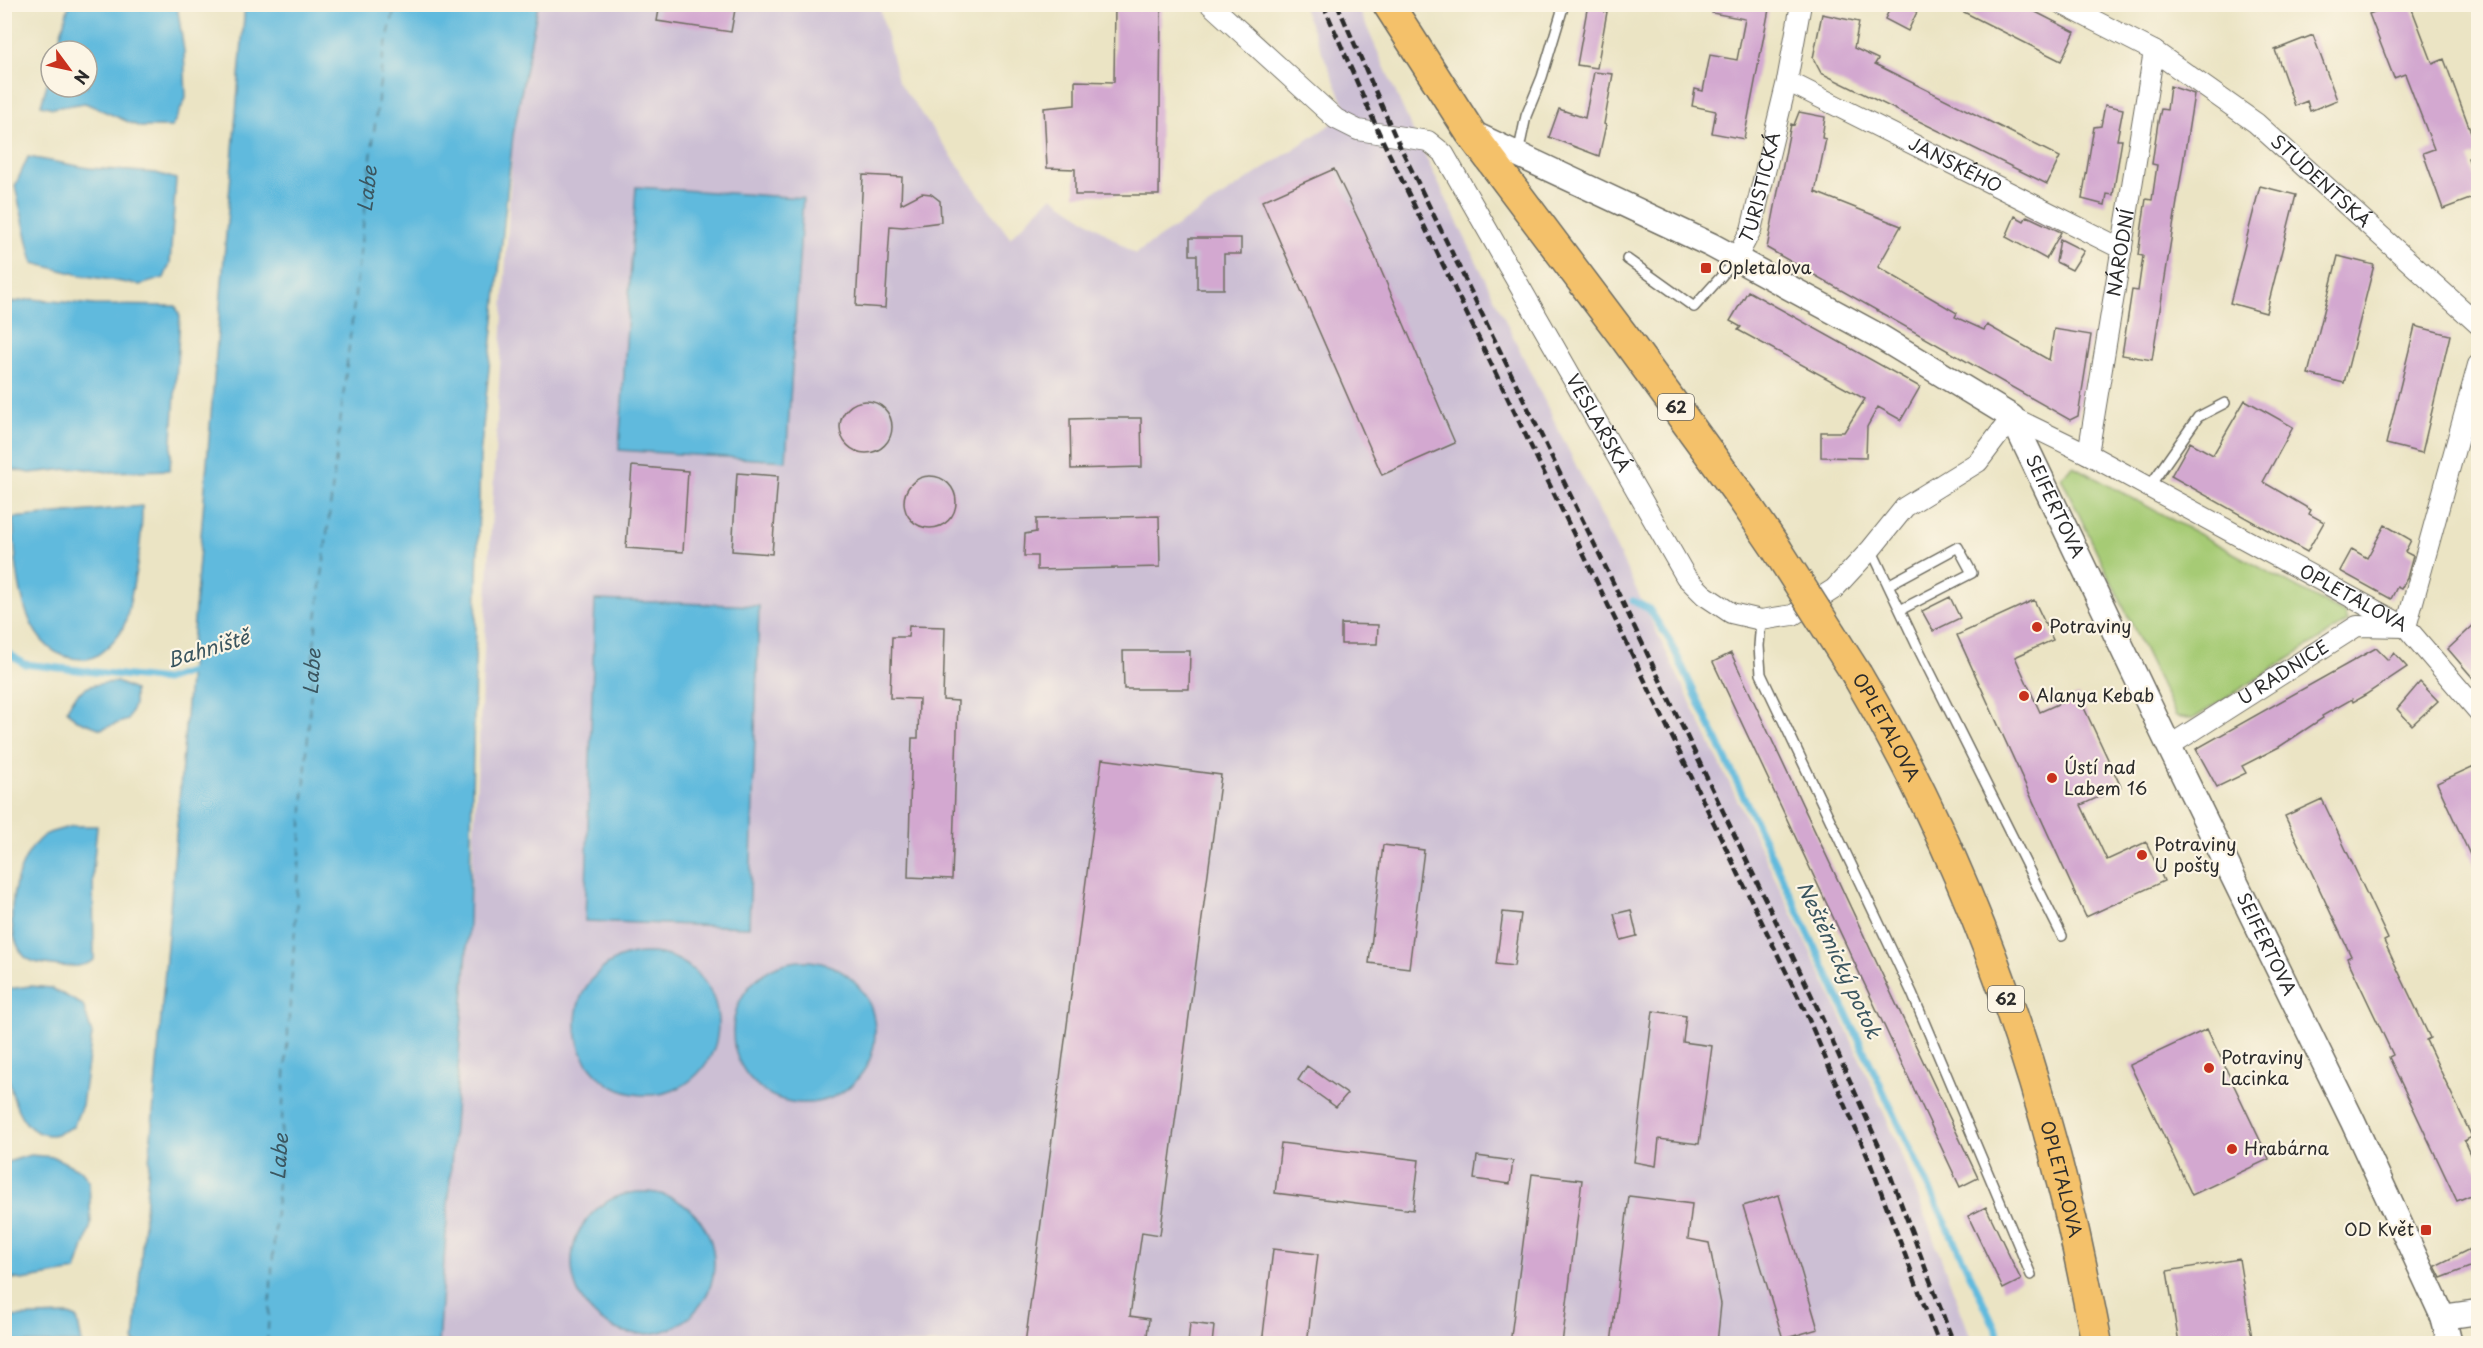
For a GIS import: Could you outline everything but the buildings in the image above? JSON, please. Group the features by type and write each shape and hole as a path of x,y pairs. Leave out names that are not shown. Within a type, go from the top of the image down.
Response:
{"main road":[{"name":"OPLETALOVA","path":"1388,4 1470,132 1744,501 1857,675 1911,773 1977,920 2007,1000 2037,1091 2068,1206 2097,1344"}],"street":[{"name":"VESLAŘSKÁ","path":"1210,4 1336,119 1358,130 1428,141 1444,154 1686,577 1704,595 1731,613 1761,620 1793,615 1834,589 1905,507 1978,462 2012,417"},
{"name":"TURISTICKÁ","path":"1736,259 1750,230 1787,81 1801,4"},
{"name":"STUDENTSKÁ","path":"2062,4 2154,51 2256,123 2478,324"},
{"name":"NÁRODNÍ","path":"2088,454 2154,51"},
{"name":"JANSKÉHO","path":"1787,81 2122,249"},
{"name":"OPLETALOVA","path":"1470,132 1711,245 1877,335 2012,417 2088,454 2406,627 2478,711"},
{"path":"2406,627 2478,365"},
{"name":"SEIFERTOVA","path":"2012,417 2169,746 2348,1112 2443,1317 2450,1344"},
{"name":"U RADNICE","path":"2169,746 2357,626 2406,627"},
{"path":"2443,1317 2478,1312"}],"lane":[{"path":"1518,155 1526,116 1542,77 1564,4"},
{"name":"TURISTICKÁ","path":"1627,259 1694,307 1736,259"},
{"path":"2149,487 2198,417 2225,403"},
{"path":"1888,585 1958,547 1972,573 1900,610"},
{"path":"1871,549 2062,936"},
{"path":"1761,620 1759,646 1761,674 1912,993 2031,1275"}],"shaded area":[{"path":"538,5 879,5 898,81 1010,238 1052,196 1135,254 1348,113 1302,5 1357,5 1412,129 1834,1001 1899,1147 1973,1343 438,1344 466,973 513,135"}],"green space":[{"path":"2073,466 2344,613 2347,622 2193,719 2176,716 2061,477"}],"water":[{"path":"69,5 177,5 184,51 186,98 172,127 140,127 85,103 53,108 41,105 43,99 99,99 99,39 59,39"},
{"name":"Labe","path":"245,5 538,5 513,135 480,456 469,921 438,1343 134,1343"},
{"path":"28,157 89,168 156,173 176,179 170,263 164,278 140,285 80,275 33,263 15,186"},
{"path":"636,187 803,198 786,461 619,450"},
{"path":"32,299 94,305 176,306 180,317 170,470 108,472 78,468 30,473 10,469 4,459 5,315 9,303"},
{"path":"142,506 138,562 123,628 109,646 91,658 63,656 46,645 34,629 25,608 19,585 13,518"},
{"path":"595,600 759,606 749,927 585,921"},
{"path":"117,682 134,690 134,705 128,720 101,729 75,719 67,710 81,691 93,685"},
{"path":"73,826 97,826 93,870 94,960 73,966 36,962 24,956 17,944 13,929 12,912 18,877 24,861 43,836"},
{"path":"647,953 674,959 697,974 712,997 718,1024 712,1051 697,1074 674,1089 647,1095 620,1089 597,1074 582,1051 576,1024 582,997 597,974 620,959"},
{"path":"804,961 831,967 854,982 869,1005 875,1032 869,1059 854,1082 831,1097 804,1103 777,1097 754,1082 739,1059 733,1032 739,1005 754,982 777,967"},
{"path":"30,986 51,988 83,1005 92,1034 82,1105 73,1127 54,1135 34,1130 22,1118 8,1077 5,992 8,989"},
{"path":"30,1155 54,1157 82,1171 89,1181 91,1225 76,1271 22,1280 5,1277 5,1166 8,1162"},
{"path":"643,1192 670,1198 693,1213 708,1236 714,1263 708,1290 693,1313 670,1328 643,1334 616,1328 593,1313 578,1290 572,1263 578,1236 593,1213 616,1198"},
{"path":"69,1315 77,1318 82,1343 5,1343 5,1317"}],"waterway":[{"name":"Neštěmický potok","path":"1633,601 1649,609 1670,641 2003,1344"},
{"name":"Bahniště","path":"4,650 24,664 165,680 196,670"}],"ferry route":[{"path":"267,1344 314,645 383,56 396,4"}],"railway":[{"path":"1323,4 1380,135 1806,1013 1869,1160 1939,1344"},
{"path":"1337,4 1395,136 1818,1009 1882,1153 1954,1344"}],"place":[{"name":"Opletalova","path":"1706,268"},
{"name":"Potraviny","path":"2037,627"},
{"name":"Alanya Kebab","path":"2024,696"},
{"name":"Ústí nad Labem 16","path":"2052,778"},
{"name":"Potraviny U pošty","path":"2142,855"},
{"name":"Potraviny Lacinka","path":"2209,1068"},
{"name":"Hrabárna","path":"2232,1149"},
{"name":"OD Květ","path":"2426,1230"}]}
